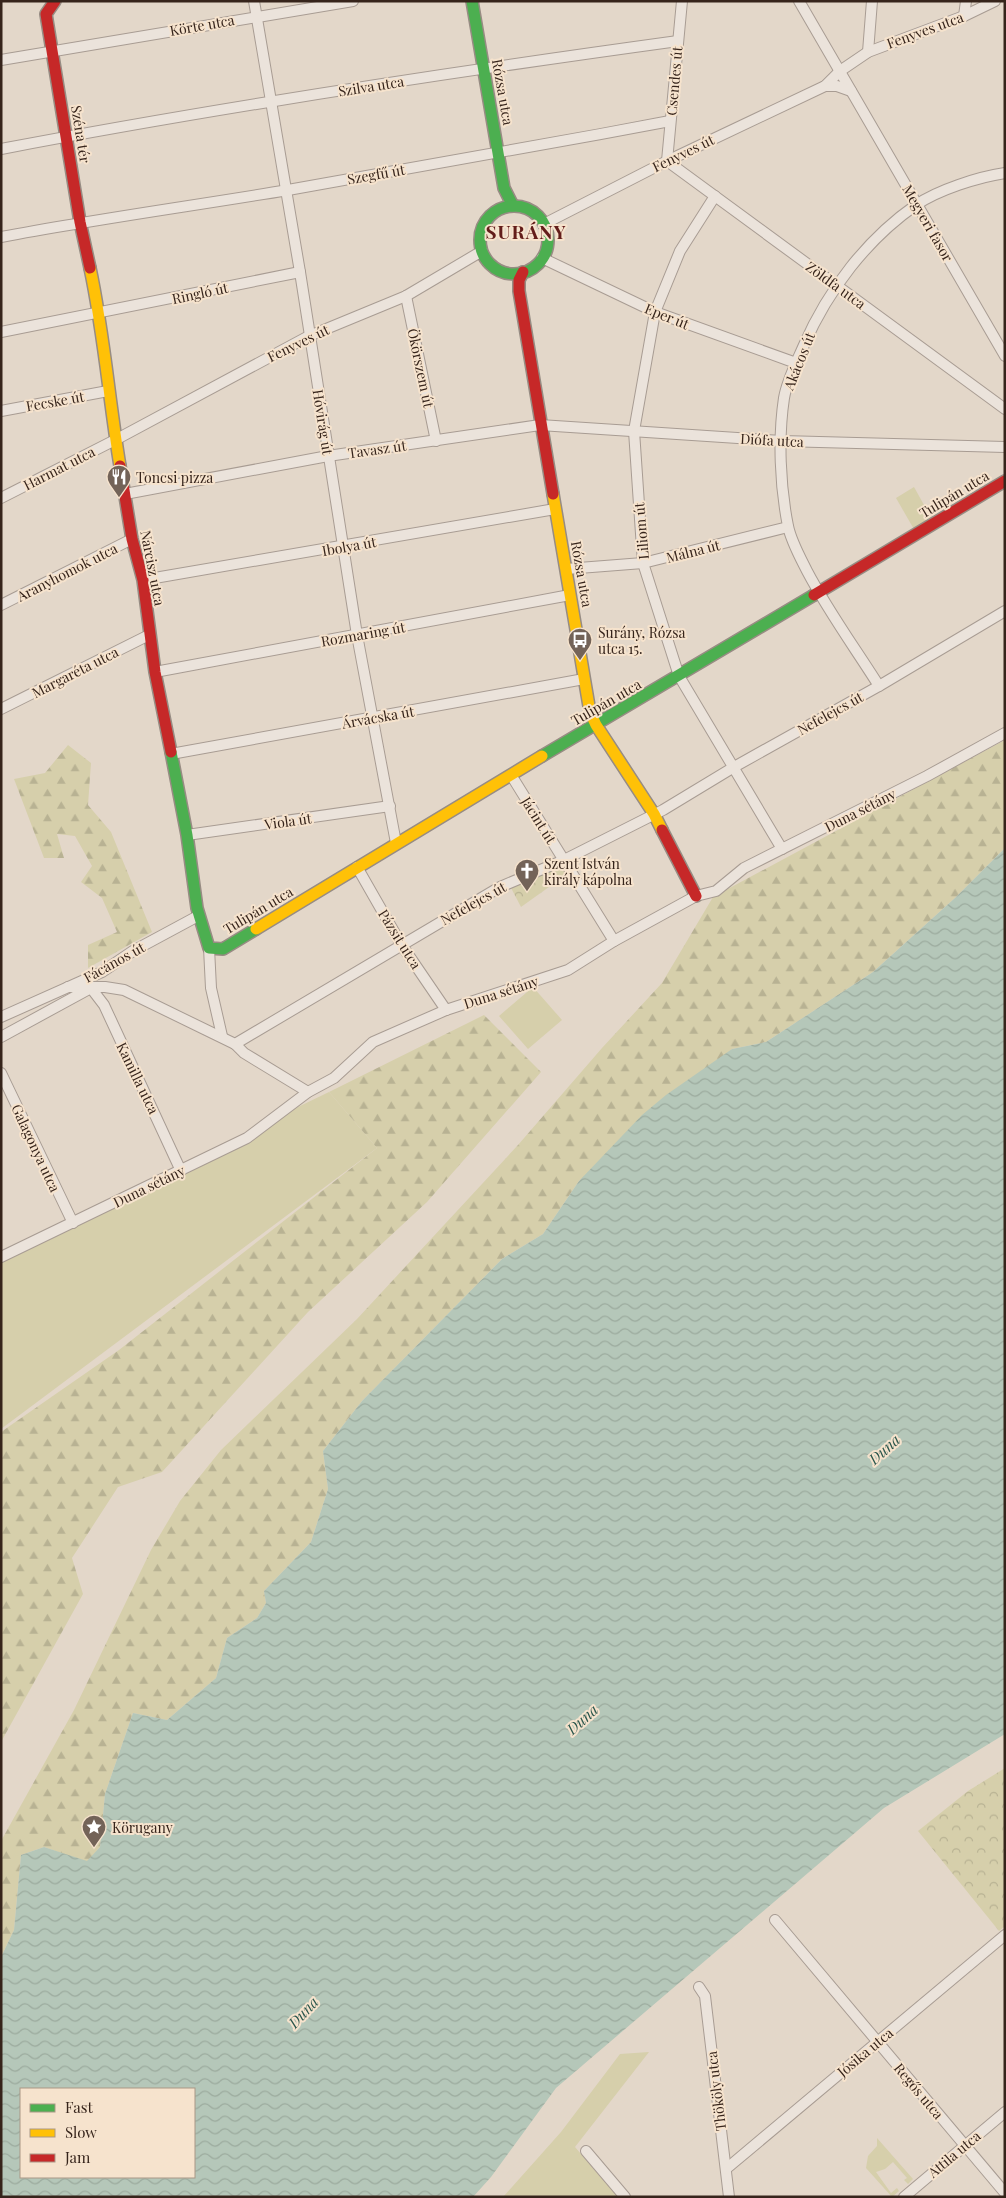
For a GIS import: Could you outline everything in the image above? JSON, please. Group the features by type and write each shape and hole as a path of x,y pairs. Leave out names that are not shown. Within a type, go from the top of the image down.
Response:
{"street":[{"path":"52,51 46,14 55,1"},
{"name":"Hóvirág út","path":"254,1 300,272 308,336 357,636 374,717 396,843"},
{"name":"Körte utca","path":"1,60 353,1"},
{"name":"Rózsa utca","path":"472,1 504,188"},
{"name":"Csendes út","path":"667,161 682,1"},
{"path":"799,1 829,52 842,58 856,60"},
{"path":"868,52 872,1"},
{"path":"964,16 966,1"},
{"name":"Fenyves utca","path":"840,71 868,52 964,16 996,1"},
{"name":"Szilva utca","path":"1,149 66,136 270,102 678,40"},
{"name":"Széna tér","path":"52,51 80,222"},
{"name":"Megyeri fasor","path":"829,52 1005,356"},
{"name":"Fenyves út","path":"544,224 667,161 825,86 840,71"},
{"path":"825,86 837,86 851,91"},
{"name":"Szegfű út","path":"1,237 80,222 286,190 670,121"},
{"name":"Zöldfa utca","path":"667,161 1005,409"},
{"name":"Akácos út","path":"879,686 818,592 800,558 788,527 783,484 784,396 796,363 815,321 837,286 871,243 917,204 953,187 1005,173"},
{"path":"504,188 514,206"},
{"path":"498,210 504,188"},
{"name":"Liliom út","path":"715,196 680,251 655,312 634,431 643,564 679,676 782,849"},
{"path":"514,206 526,208 536,214 544,224 547,234 547,245 542,258 533,267 522,272 505,272 494,267 482,251 480,242 481,229 487,218 498,210 514,206"},
{"name":"Nárcisz utca","path":"80,222 100,314 108,391 132,539 143,580 155,672 187,835 198,916 209,948 211,988 222,1036"},
{"name":"Fenyves út","path":"117,439 308,336 406,296 482,251"},
{"name":"Eper út","path":"542,258 655,312 796,363"},
{"name":"Ringló út","path":"1,332 100,314 300,272"},
{"path":"505,272 519,291"},
{"path":"519,291 519,280 522,272"},
{"name":"Rózsa utca","path":"519,291 540,425 590,712 596,725 654,814 696,896"},
{"name":"Ökörszem út","path":"406,296 436,440"},
{"name":"Fecske út","path":"1,411 108,391"},
{"name":"Diófa utca","path":"540,425 782,441 1005,447"},
{"name":"Tavasz út","path":"126,494 328,456 540,425"},
{"name":"Harmat utca","path":"1,498 117,439"},
{"name":"Tulipán utca","path":"209,948 223,949 396,843 1005,481"},
{"name":"Ibolya út","path":"143,580 556,509"},
{"name":"Málna út","path":"566,569 643,564 788,527"},
{"name":"Aranyhomok utca","path":"1,605 132,539"},
{"name":"Rozmaring út","path":"155,672 570,595"},
{"name":"Nefelejcs út","path":"234,1044 500,887 564,860 654,814 879,686 1005,611"},
{"name":"Margaréta utca","path":"1,709 149,635"},
{"name":"Árvácska út","path":"171,754 584,679"},
{"name":"Duna sétány","path":"1,1258 246,1138 308,1092 334,1078 373,1042 446,1010 568,970 614,941 696,896 716,891 744,868 926,776 1005,733"},
{"name":"Jácint út","path":"512,775 614,941"},
{"name":"Viola út","path":"187,835 390,806"},
{"name":"Pázsit utca","path":"357,867 401,944 446,1010"},
{"name":"Fácános út","path":"1,1016 102,972 133,951 198,916"},
{"path":"1,1037 91,988 102,972"},
{"path":"68,987 105,987 124,990 222,1036 244,1053 308,1092"},
{"name":"Kamilla utca","path":"91,988 104,1005 181,1171"},
{"name":"Galagonya utca","path":"1,1073 73,1223"},
{"name":"Regős utca","path":"775,1920 1005,2193"},
{"name":"Jósika utca","path":"726,2169 1005,1936"},
{"name":"Thököly utca","path":"699,1987 705,1996 729,2197"},
{"name":"Attila utca","path":"904,2197 1005,2112"},
{"path":"586,2150 625,2197"}],"green space":[{"path":"914,487 933,521 915,531 896,498"},
{"path":"1005,740 1005,848 956,897 873,972 766,1042 732,1049 579,1181 543,1234 502,1259 362,1401 323,1451 328,1489 311,1542 264,1591 266,1603 257,1618 227,1638 216,1678 167,1720 133,1713 105,1794 100,1847 87,1862 44,1847 21,1855 14,1930 1,1957 1,1841 74,1710 151,1550 180,1501 221,1450 357,1319 518,1145 602,1048 662,983 713,897"},
{"path":"68,745 91,763 88,805 111,832 152,932 88,968 88,945 117,932 102,898 81,882 92,866 75,836 57,834 64,858 44,858 14,779 45,773"},
{"path":"564,862 570,872 521,907 510,886"},
{"path":"533,987 562,1020 528,1049 499,1016"},
{"path":"484,1015 541,1072 427,1202 308,1312 162,1472 118,1487 72,1558 83,1594 1,1742 1,1432 119,1350 377,1148 329,1092"},
{"path":"329,1092 377,1148 1,1429 1,1251"},
{"path":"1005,1768 1005,1926 999,1931 918,1831 968,1791"},
{"path":"649,2052 575,2147 618,2197 503,2197 561,2132 620,2054"},
{"path":"877,2138 913,2179 908,2184 904,2180 907,2178 893,2162 885,2169 876,2172 891,2193 897,2188 899,2191 892,2197 866,2168 868,2156 877,2146"}],"water":[{"name":"Duna","path":"1005,848 1005,1734 884,1808 556,2088 491,2177 473,2197 1,2197 1,1957 14,1930 21,1855 44,1847 87,1861 100,1847 105,1794 133,1713 167,1720 216,1678 227,1638 257,1618 266,1603 264,1591 311,1542 328,1489 323,1451 362,1401 502,1259 543,1234 579,1181 642,1115 666,1095 732,1049 766,1042 873,972 956,897"}],"traffic: fast":[{"path":"472,1 504,188 513,206"},
{"path":"514,206 527,209 538,216 545,227 548,240 545,253 538,264 527,271 514,274 501,271 490,264 483,253 480,240 483,227 490,216 501,209 514,206"},
{"path":"542,756 814,595"},
{"path":"171,752 187,835 197,908 209,948 223,949 256,929"}],"traffic: slow":[{"path":"90,268 99,317 120,466"},
{"path":"553,494 590,712 596,725 654,814 662,830"},
{"path":"256,929 542,756"}],"traffic: jam":[{"path":"55,1 46,14 80,222 90,268"},
{"path":"523,272 519,280 519,291 553,494"},
{"path":"120,466 132,539 143,580 155,672 171,752"},
{"path":"814,595 1005,481"},
{"path":"662,830 696,896"}],"place":[{"name":"Toncsi pizza","path":"119,498"},
{"name":"Surány, Rózsa utca 15.","path":"580,661"},
{"name":"Szent István király kápolna","path":"527,892"},
{"name":"Körugany","path":"94,1848"}],"district":[{"name":"SURÁNY","path":"526,231"}]}
